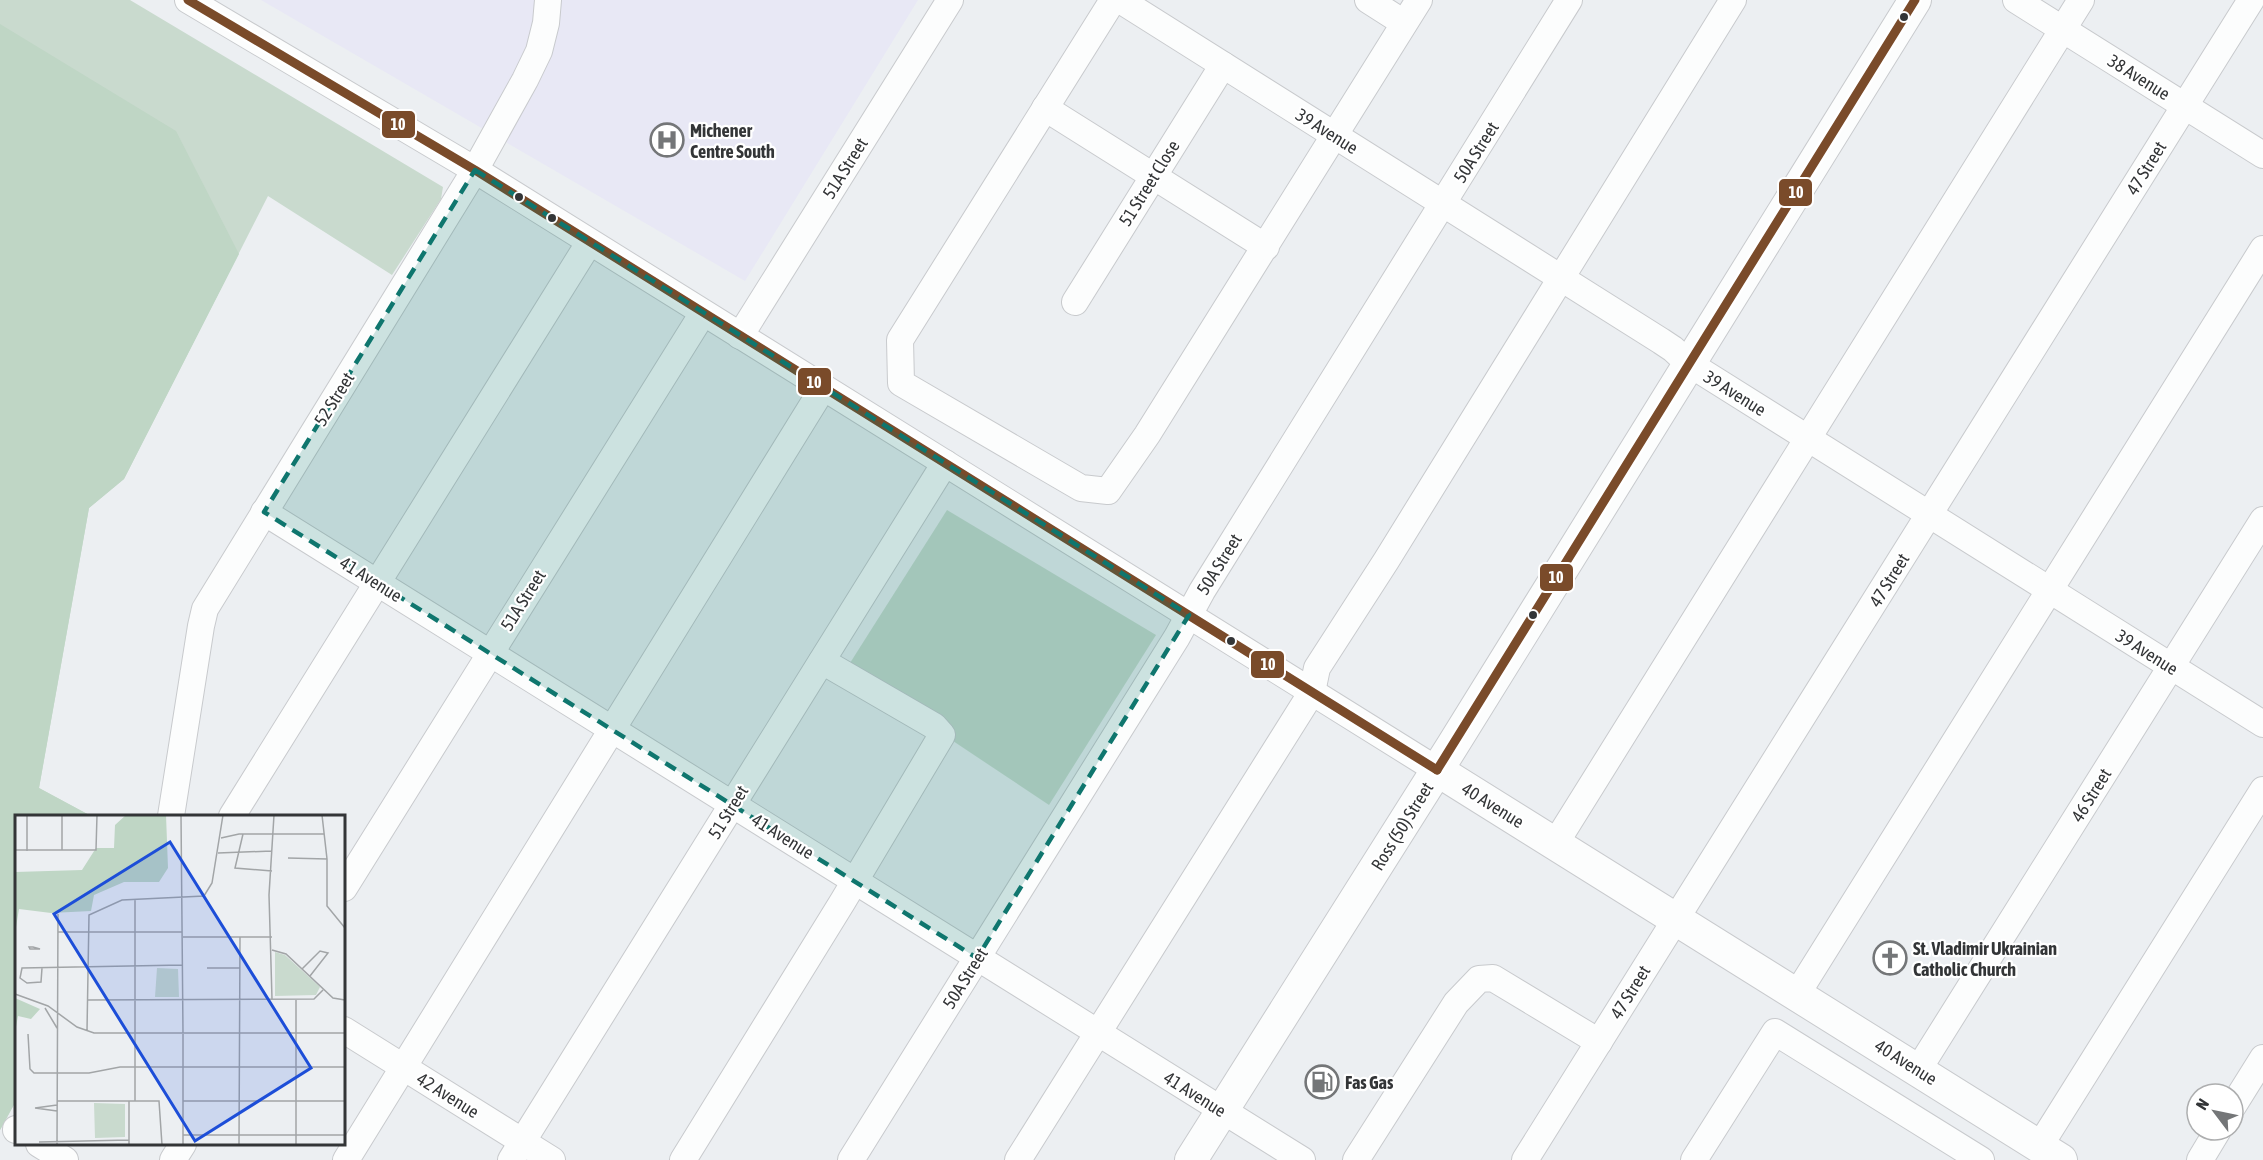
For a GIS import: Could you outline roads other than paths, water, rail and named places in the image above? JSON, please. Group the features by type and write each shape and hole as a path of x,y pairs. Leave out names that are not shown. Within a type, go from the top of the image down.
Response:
{"main road":[{"name":"Ross (50) Street","path":"1191,1160 1437,770 1915,0"},
{"name":"40 Avenue","path":"1437,770 2050,1153"}],"street":[{"name":"40 Avenue","path":"188,0 475,170 1437,770"},
{"name":"52 Street","path":"171,815 203,616 208,603 475,170 539,51 546,23 548,0"},
{"name":"51A Street","path":"740,336 950,0"},
{"path":"1113,0 900,340 901,383 1082,488 1108,490 1147,435 1419,0"},
{"name":"39 Avenue","path":"1120,0 1673,349 1688,363 2263,724"},
{"path":"1368,0 1404,23"},
{"name":"50A Street","path":"851,1160 1569,0"},
{"path":"1018,1160 1312,692 1317,668 1386,561 1733,0"},
{"name":"38 Avenue","path":"2016,0 2263,155"},
{"path":"1555,844 2081,0"},
{"name":"47 Street","path":"1525,1160 2251,0"},
{"name":"51 Street Close","path":"1076,302 1223,65"},
{"path":"1045,108 1266,247"},
{"path":"233,815 589,243"},
{"path":"1797,994 2263,249"},
{"name":"51A Street","path":"345,886 703,313"},
{"path":"346,1160 823,388"},
{"name":"51 Street","path":"517,1151 945,463"},
{"name":"41 Avenue","path":"264,512 1302,1160"},
{"name":"46 Street","path":"1918,1070 2263,520"},
{"path":"683,1160 942,735 934,726 822,661"},
{"path":"2050,1153 2263,790"},
{"path":"1356,1160 1456,1003 1479,979 1493,978 1599,1042"},
{"name":"42 Avenue","path":"345,1031 404,1067 517,1151 552,1160"},
{"path":"1694,1160 1775,1032 1981,1160"},
{"path":"2245,1087 2263,1058"},
{"path":"2200,1160 2211,1142"},
{"path":"173,1160 182,1145"}],"place":[{"name":"Michener Centre South","path":"667,140"},
{"name":"St. Vladimir Ukrainian Catholic Church","path":"1890,958"},
{"name":"Fas Gas","path":"1322,1082"}]}
